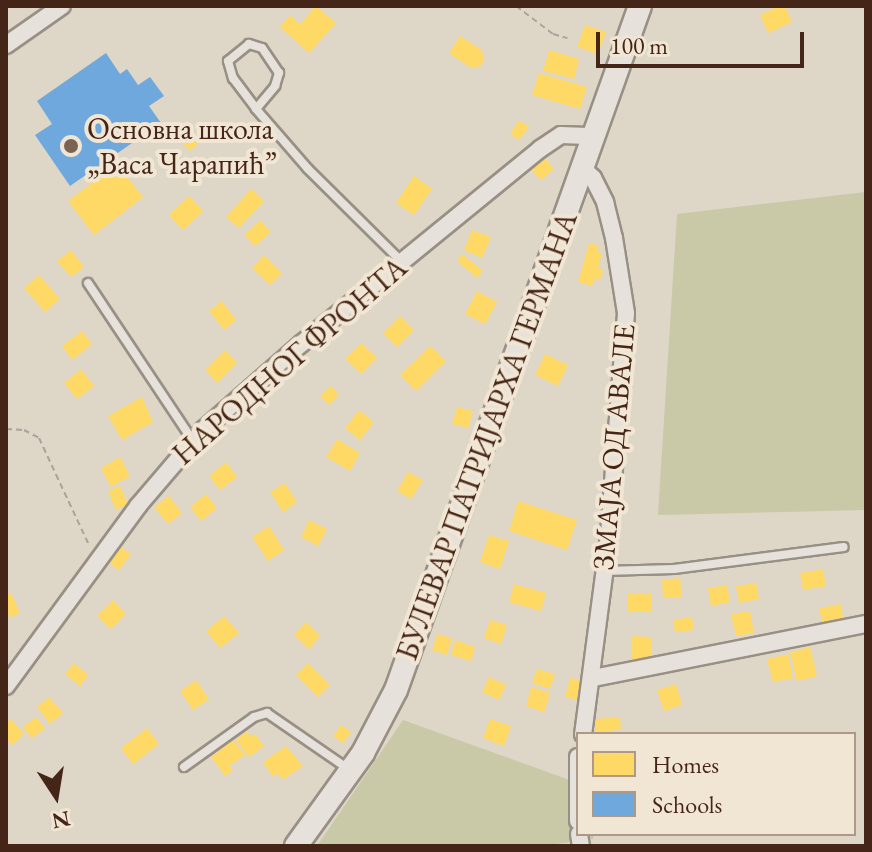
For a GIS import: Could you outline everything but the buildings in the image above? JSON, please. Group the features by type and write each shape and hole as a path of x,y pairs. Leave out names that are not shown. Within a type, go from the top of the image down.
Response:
{"main road":[{"name":"БУЛЕВАР ПАТРИЈАРХА ГЕРМАНА","path":"296,846 373,737 402,673 640,6"}],"street":[{"path":"6,45 62,6"},
{"name":"НАРОДНОГ ФРОНТА","path":"6,686 138,506 193,441 249,388 556,138 579,133 594,136"},
{"name":"ЗМАЈА ОД АВАЛЕ","path":"582,168 593,178 605,202 626,313 604,571 593,678 583,732"},
{"path":"593,678 866,624"}],"lane":[{"path":"256,109 275,86 279,73 262,48 249,44 231,57 228,68 256,109 308,169 402,262"},
{"path":"88,283 193,441"},
{"path":"604,571 674,569 844,547"},
{"path":"184,767 254,717 267,713 351,771"}],"path":[{"path":"516,6 553,34 567,38"},
{"path":"6,429 24,430 39,438 97,564"}],"green space":[{"path":"866,192 866,510 658,515 677,214"},
{"path":"403,720 576,782 576,836 594,836 593,839 542,846 317,846"}],"place":[{"name":"Основна школа „Васа Чарапић”","path":"71,146"}]}
